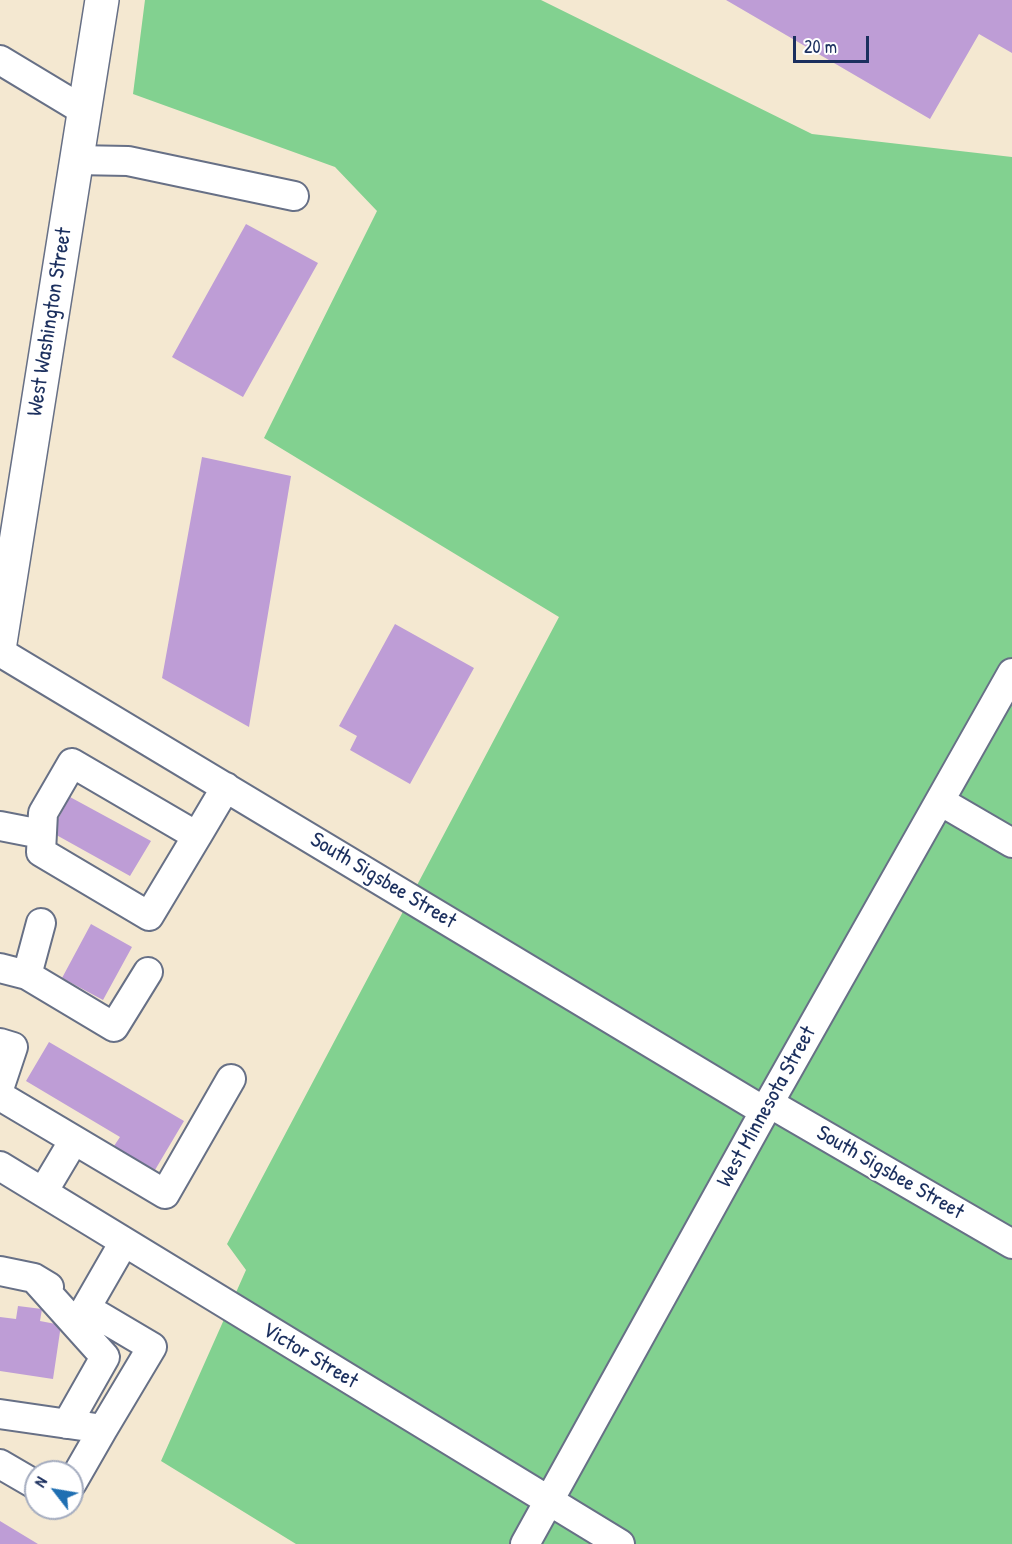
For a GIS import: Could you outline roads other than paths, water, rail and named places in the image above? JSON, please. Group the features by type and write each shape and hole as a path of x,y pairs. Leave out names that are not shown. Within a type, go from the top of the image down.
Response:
{"main road":[{"name":"West Washington Street","path":"0,644 102,0"}],"street":[{"path":"0,60 83,110"},
{"path":"75,160 128,161 294,196"},
{"name":"South Sigsbee Street","path":"0,652 766,1107 1012,1244"},
{"name":"West Minnesota Street","path":"525,1544 766,1107 1012,673"},
{"path":"197,836 72,763 43,813 41,852 149,916 197,836 226,786"},
{"path":"940,801 1012,843"},
{"path":"0,826 41,834"},
{"path":"27,975 41,923"},
{"path":"0,968 27,975 114,1028 148,972"},
{"path":"0,1043 13,1047 0,1086"},
{"path":"0,1096 165,1194 231,1079"},
{"path":"43,1192 74,1140"},
{"name":"Victor Street","path":"0,1166 620,1544"},
{"path":"86,1308 124,1242"},
{"path":"0,1271 34,1278 152,1347 84,1462"},
{"path":"34,1278 105,1357 67,1424"},
{"path":"0,1414 103,1429"},
{"path":"0,1464 24,1478"}]}
